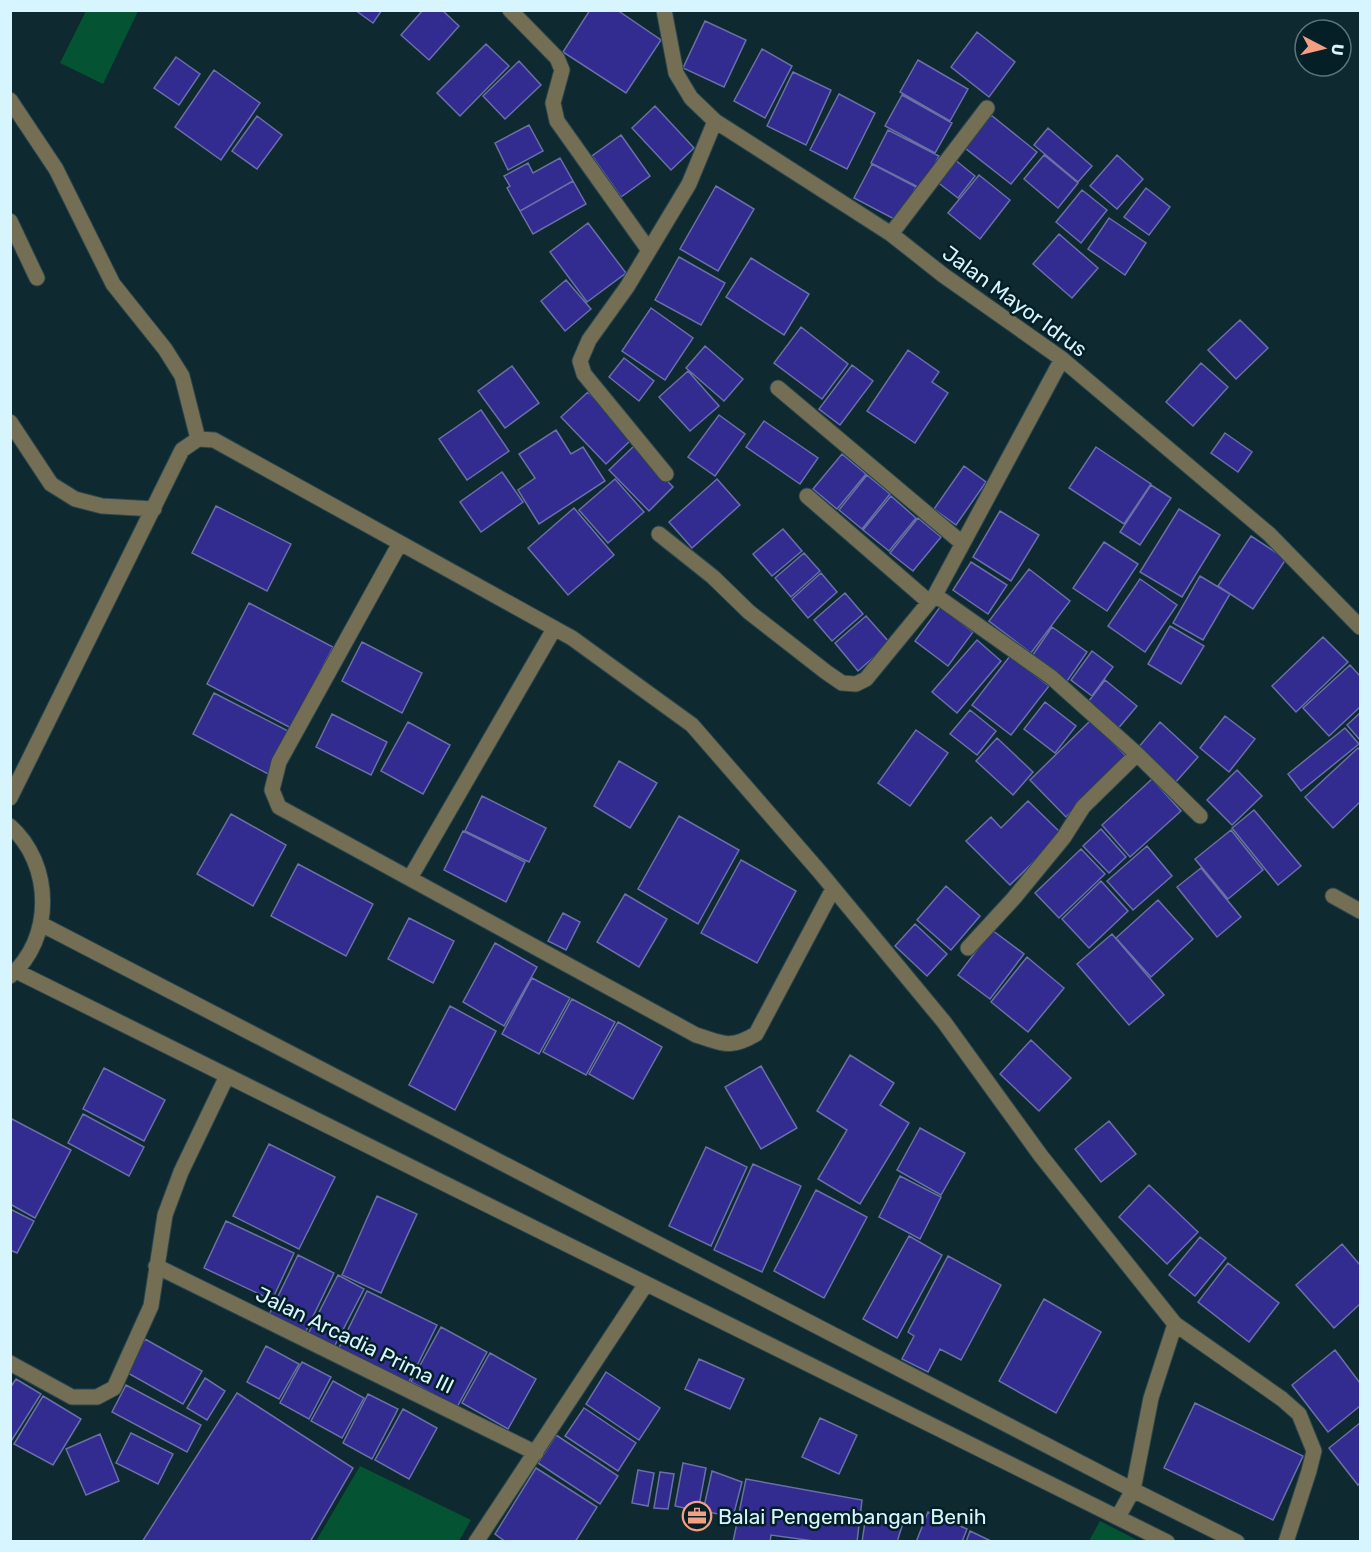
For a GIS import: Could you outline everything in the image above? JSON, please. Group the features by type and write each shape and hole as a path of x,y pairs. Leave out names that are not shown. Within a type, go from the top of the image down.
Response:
{"street":[{"path":"510,10 557,58 562,70 553,103 557,121 648,249"},
{"name":"Jalan Mayor Idrus","path":"664,10 676,73 691,98 715,121 891,234 943,275 1062,359 1269,534 1360,627"},
{"path":"10,100 56,170 113,284 165,349 182,376 198,439"},
{"path":"891,234 987,108"},
{"path":"666,474 584,374 580,362 589,340 627,287 689,184 715,121"},
{"path":"10,221 37,278"},
{"path":"659,534 713,576 749,612 842,683 856,684 866,679 932,598 1062,359"},
{"path":"778,388 962,543"},
{"path":"10,422 51,484 75,499 102,506 154,509"},
{"path":"10,798 182,450 198,439 214,440 572,638 692,725 944,1022 1041,1156 1175,1324 1282,1399 1299,1414 1314,1450 1286,1542"},
{"path":"807,496 932,598 1051,677 1137,754 1200,816"},
{"path":"400,543 279,762 272,790 279,807 696,1035 728,1045 743,1042 756,1034 833,889"},
{"path":"410,878 554,629"},
{"path":"968,948 1057,846 1083,807 1137,754"},
{"path":"10,826 28,847 37,865 42,884 43,904 41,924 32,949 13,974 227,1076 1167,1542"},
{"path":"1333,896 1360,911"},
{"path":"41,924 1237,1542"},
{"path":"10,1363 72,1396 97,1397 114,1388 151,1306 165,1215 181,1173 227,1076"},
{"name":"Jalan Arcadia Prima III","path":"156,1266 536,1453"},
{"path":"476,1542 646,1284"},
{"path":"1118,1517 1133,1490 1151,1398 1175,1324"}],"green space":[{"path":"86,11 138,11 103,84 60,63"},
{"path":"360,1466 471,1520 459,1541 316,1541"},
{"path":"1100,1521 1139,1541 1089,1541"}],"building":[{"path":"355,10 382,10 373,23"},
{"path":"423,10 442,10 459,26 429,60 401,35"},
{"path":"590,10 617,10 661,40 626,93 563,52"},
{"path":"705,21 746,40 724,87 683,68"},
{"path":"977,32 1015,62 989,97 951,67"},
{"path":"486,44 509,66 460,116 437,93"},
{"path":"762,49 792,66 765,118 734,101"},
{"path":"176,57 200,74 179,105 154,88"},
{"path":"918,60 968,89 950,121 900,92"},
{"path":"519,61 541,85 505,119 483,96"},
{"path":"214,70 260,103 221,160 175,127"},
{"path":"793,72 831,90 806,145 767,126"},
{"path":"839,94 875,113 847,169 810,150"},
{"path":"902,95 952,123 935,153 885,126"},
{"path":"655,106 694,148 671,170 632,128"},
{"path":"991,115 1037,152 1011,184 965,148"},
{"path":"257,116 282,135 257,169 232,151"},
{"path":"529,125 543,151 508,170 495,143"},
{"path":"1048,128 1092,166 1078,182 1034,145"},
{"path":"888,130 939,156 922,189 871,163"},
{"path":"621,135 650,176 621,197 592,156"},
{"path":"1044,155 1078,183 1058,208 1024,179"},
{"path":"1117,155 1143,179 1117,209 1090,186"},
{"path":"560,158 573,181 520,211 507,188 510,186 504,176 528,163 533,173"},
{"path":"954,159 975,176 958,198 936,181"},
{"path":"872,164 916,187 898,221 854,198"},
{"path":"979,175 1010,200 980,239 948,213"},
{"path":"573,181 586,204 533,234 520,211"},
{"path":"716,186 754,209 718,271 680,249"},
{"path":"1146,188 1170,207 1149,235 1124,217"},
{"path":"1082,190 1107,210 1081,243 1056,222"},
{"path":"1109,218 1146,243 1125,275 1088,249"},
{"path":"588,223 626,273 587,302 550,252"},
{"path":"1059,234 1098,268 1072,298 1033,264"},
{"path":"679,257 725,283 701,325 655,300"},
{"path":"751,258 809,294 784,335 726,297"},
{"path":"566,280 591,309 565,331 541,301"},
{"path":"651,308 693,338 665,380 622,351"},
{"path":"1240,320 1268,348 1236,379 1208,350"},
{"path":"801,327 848,364 822,399 774,363"},
{"path":"705,346 743,379 724,401 686,368"},
{"path":"908,350 939,372 932,382 948,393 915,443 867,411"},
{"path":"624,358 654,381 639,401 609,377"},
{"path":"1201,363 1228,387 1193,426 1166,402"},
{"path":"852,365 873,381 840,425 819,409"},
{"path":"512,366 539,403 505,428 478,391"},
{"path":"688,371 719,406 690,431 659,397"},
{"path":"588,392 633,438 606,464 561,417"},
{"path":"481,410 509,451 467,480 439,439"},
{"path":"719,415 745,434 715,476 688,457"},
{"path":"764,421 818,458 800,484 746,447"},
{"path":"556,430 571,454 583,447 605,481 539,524 518,490 535,478 519,454"},
{"path":"1225,433 1252,452 1238,472 1211,453"},
{"path":"634,446 673,487 649,511 609,470"},
{"path":"1096,447 1151,484 1124,524 1069,488"},
{"path":"842,454 866,474 837,509 813,489"},
{"path":"964,466 986,482 956,525 934,509"},
{"path":"502,472 523,502 481,532 460,502"},
{"path":"867,475 890,494 862,529 839,510"},
{"path":"615,479 644,512 608,543 579,510"},
{"path":"717,479 740,505 692,548 669,522"},
{"path":"1151,485 1171,498 1140,545 1120,532"},
{"path":"891,496 916,518 889,551 863,530"},
{"path":"216,506 291,544 267,591 192,553"},
{"path":"574,508 614,555 568,595 528,548"},
{"path":"1179,509 1220,535 1182,597 1140,572"},
{"path":"1000,511 1039,535 1011,581 973,557"},
{"path":"918,518 941,537 913,571 890,553"},
{"path":"783,529 802,551 772,576 753,554"},
{"path":"1251,536 1286,559 1253,609 1218,586"},
{"path":"1104,542 1138,564 1107,611 1073,588"},
{"path":"804,553 820,571 791,597 775,578"},
{"path":"971,562 1007,585 988,614 953,590"},
{"path":"1029,569 1070,601 1031,653 989,621"},
{"path":"821,573 837,592 808,618 792,599"},
{"path":"1200,576 1230,594 1203,640 1173,623"},
{"path":"1140,579 1177,605 1145,652 1108,626"},
{"path":"845,593 863,614 832,641 814,620"},
{"path":"249,603 333,647 291,728 207,684"},
{"path":"940,607 973,632 948,666 915,641"},
{"path":"866,616 890,643 858,671 835,643"},
{"path":"1170,626 1204,646 1181,684 1148,664"},
{"path":"1052,627 1087,652 1065,684 1030,659"},
{"path":"1323,637 1348,662 1296,712 1272,686"},
{"path":"977,640 1001,661 957,713 932,692"},
{"path":"362,642 422,673 402,713 342,681"},
{"path":"1092,651 1113,667 1092,696 1071,680"},
{"path":"1010,656 1049,686 1011,735 972,705"},
{"path":"1350,665 1360,676 1360,707 1329,736 1303,708"},
{"path":"1105,680 1137,706 1116,731 1085,706"},
{"path":"214,693 292,733 270,775 193,734"},
{"path":"1045,702 1076,726 1055,753 1024,729"},
{"path":"970,710 996,731 977,755 950,734"},
{"path":"1360,713 1360,740 1347,725"},
{"path":"332,714 387,742 371,775 316,747"},
{"path":"1225,716 1255,739 1229,772 1200,748"},
{"path":"1091,720 1126,756 1066,817 1030,780"},
{"path":"408,722 450,745 423,794 381,771"},
{"path":"1160,722 1198,757 1175,783 1137,749"},
{"path":"1345,728 1359,744 1301,791 1288,774"},
{"path":"916,730 948,753 910,806 878,783"},
{"path":"997,738 1033,772 1013,795 976,761"},
{"path":"1358,748 1360,750 1360,802 1333,828 1305,797"},
{"path":"619,761 657,783 630,828 594,806"},
{"path":"1237,770 1262,796 1232,825 1207,800"},
{"path":"1152,779 1181,811 1130,857 1102,825"},
{"path":"482,796 546,828 529,862 465,831"},
{"path":"1028,801 1062,834 1010,885 966,841 991,817 1001,828"},
{"path":"1254,810 1301,866 1278,885 1232,828"},
{"path":"231,814 286,845 253,906 197,874"},
{"path":"679,816 739,850 698,924 638,889"},
{"path":"1101,829 1126,857 1109,873 1083,846"},
{"path":"1231,830 1263,870 1228,899 1195,859"},
{"path":"463,831 525,862 506,902 444,870"},
{"path":"1147,846 1172,876 1133,910 1107,881"},
{"path":"1081,849 1105,874 1059,918 1035,893"},
{"path":"741,860 796,891 757,963 701,933"},
{"path":"298,864 373,904 346,956 271,916"},
{"path":"1201,868 1241,917 1217,937 1177,887"},
{"path":"1101,881 1128,911 1089,948 1062,919"},
{"path":"946,886 980,916 951,950 917,920"},
{"path":"625,894 667,919 639,967 597,942"},
{"path":"1158,900 1193,939 1151,977 1116,938"},
{"path":"563,913 580,922 566,950 548,941"},
{"path":"409,918 454,941 433,983 388,959"},
{"path":"915,924 947,954 927,976 895,946"},
{"path":"992,930 1024,954 990,999 958,975"},
{"path":"1112,934 1164,995 1129,1025 1077,964"},
{"path":"495,943 537,967 504,1026 463,1002"},
{"path":"1027,957 1064,988 1028,1032 991,1002"},
{"path":"532,978 570,998 539,1054 502,1034"},
{"path":"572,999 615,1022 586,1075 543,1052"},
{"path":"450,1006 496,1031 455,1110 409,1085"},
{"path":"618,1022 662,1047 633,1099 589,1074"},
{"path":"1031,1040 1071,1078 1039,1111 1000,1074"},
{"path":"850,1055 894,1083 880,1105 909,1123 860,1204 818,1179 847,1130 817,1111"},
{"path":"761,1066 797,1128 761,1149 725,1087"},
{"path":"104,1068 165,1100 144,1141 83,1109"},
{"path":"83,1114 144,1147 129,1176 68,1143"},
{"path":"10,1118 71,1150 35,1218 10,1204"},
{"path":"1109,1121 1136,1154 1101,1182 1075,1149"},
{"path":"920,1128 965,1153 941,1195 897,1170"},
{"path":"269,1144 335,1177 299,1249 233,1216"},
{"path":"706,1147 747,1167 711,1246 669,1226"},
{"path":"753,1164 801,1186 762,1272 714,1250"},
{"path":"900,1176 941,1197 920,1239 879,1217"},
{"path":"1149,1185 1198,1232 1167,1264 1119,1217"},
{"path":"816,1190 867,1217 824,1298 774,1271"},
{"path":"377,1196 417,1214 381,1293 342,1275"},
{"path":"10,1209 34,1221 17,1253 10,1250"},
{"path":"226,1221 294,1253 272,1300 204,1268"},
{"path":"909,1236 942,1255 897,1338 863,1319"},
{"path":"1200,1237 1226,1258 1195,1296 1169,1275"},
{"path":"1342,1244 1360,1265 1360,1304 1334,1328 1296,1285"},
{"path":"298,1255 334,1273 304,1335 268,1317"},
{"path":"948,1256 1001,1285 961,1360 940,1349 928,1372 902,1359 914,1336 908,1332"},
{"path":"1228,1263 1279,1303 1249,1342 1198,1302"},
{"path":"338,1275 364,1289 332,1351 306,1338"},
{"path":"367,1291 437,1325 407,1386 337,1352"},
{"path":"1044,1299 1101,1332 1056,1413 999,1381"},
{"path":"441,1327 487,1352 457,1407 411,1382"},
{"path":"145,1339 202,1371 183,1404 126,1372"},
{"path":"266,1346 299,1364 279,1399 247,1382"},
{"path":"1335,1350 1360,1383 1360,1406 1328,1432 1292,1385"},
{"path":"490,1353 536,1379 508,1429 462,1403"},
{"path":"699,1359 744,1379 730,1409 685,1389"},
{"path":"302,1362 331,1377 309,1419 280,1403"},
{"path":"606,1372 660,1408 639,1440 586,1404"},
{"path":"205,1378 225,1391 207,1420 187,1408"},
{"path":"16,1379 41,1394 10,1443 10,1388"},
{"path":"333,1381 364,1398 342,1438 311,1421"},
{"path":"126,1385 201,1425 187,1452 112,1412"},
{"path":"237,1393 353,1468 310,1542 142,1542"},
{"path":"368,1394 398,1409 372,1459 343,1443"},
{"path":"43,1396 81,1419 53,1465 14,1444"},
{"path":"1195,1403 1303,1456 1273,1520 1164,1468"},
{"path":"584,1408 636,1443 618,1471 565,1436"},
{"path":"403,1409 437,1428 409,1479 375,1460"},
{"path":"820,1418 857,1435 839,1474 802,1457"},
{"path":"1360,1423 1360,1483 1358,1485 1329,1448"},
{"path":"131,1433 173,1454 158,1484 116,1463"},
{"path":"100,1434 119,1481 86,1495 66,1449"},
{"path":"556,1435 618,1476 600,1504 538,1463"},
{"path":"683,1463 706,1468 698,1511 675,1506"},
{"path":"536,1468 597,1507 575,1542 506,1542 495,1534"},
{"path":"638,1470 654,1473 648,1506 632,1503"},
{"path":"712,1471 742,1482 733,1517 703,1511"},
{"path":"660,1472 674,1474 668,1509 654,1508"},
{"path":"746,1479 862,1500 857,1542 821,1542 771,1535 770,1542 733,1542"},
{"path":"928,1512 967,1529 962,1542 916,1542"},
{"path":"866,1515 903,1523 897,1542 862,1542"},
{"path":"970,1531 993,1542 966,1542"}],"place":[{"name":"Balai Pengembangan Benih","path":"697,1516"}]}
